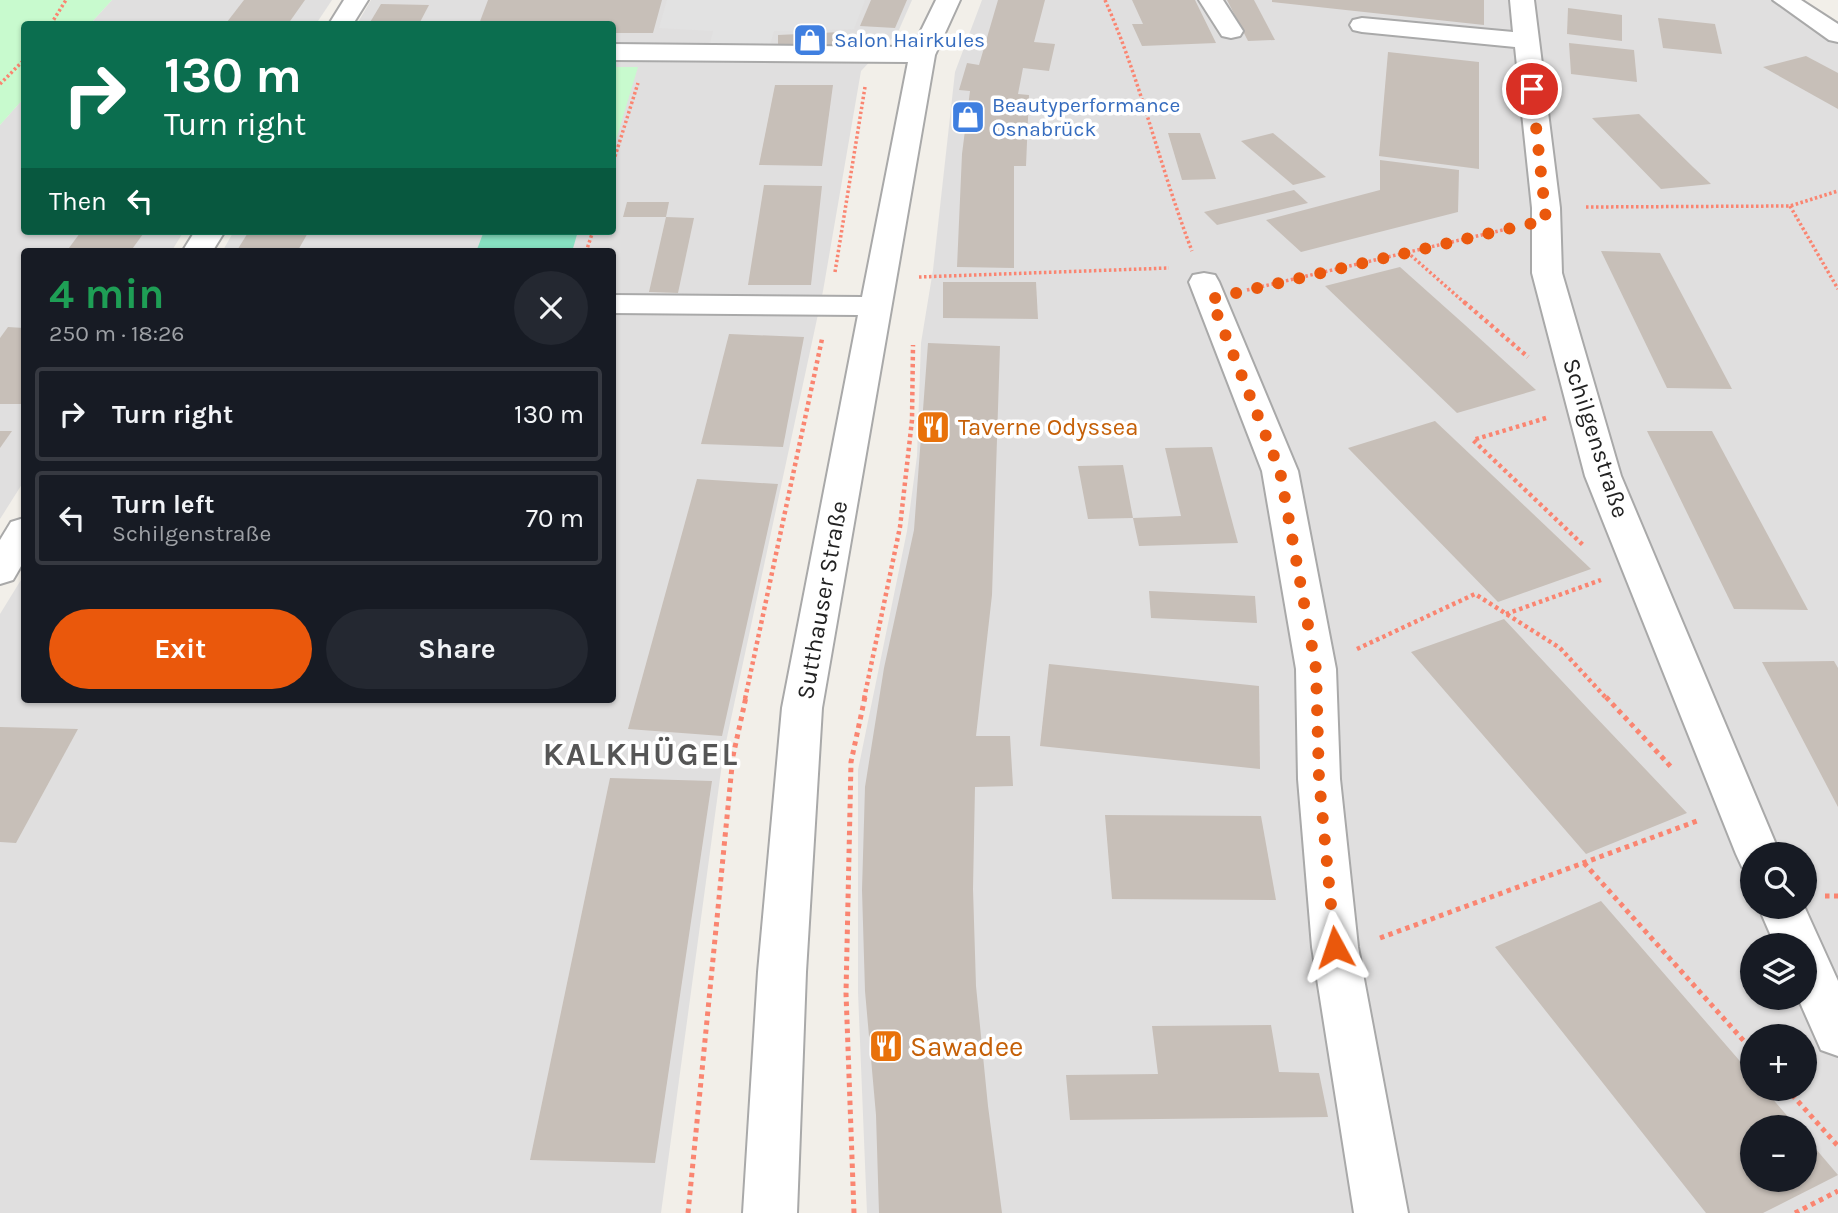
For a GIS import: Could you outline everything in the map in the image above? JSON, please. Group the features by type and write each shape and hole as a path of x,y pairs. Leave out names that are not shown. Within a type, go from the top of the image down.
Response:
{"street":[{"path":"343,21 356,0"},
{"name":"Sutthauser Straße","path":"770,1213 782,972 802,708 876,293 922,55 948,0"},
{"path":"1211,0 1231,31"},
{"name":"Schilgenstraße","path":"1521,0 1546,214 1546,273 1603,475 1753,842"},
{"path":"1780,0 1786,0 1838,35"},
{"path":"1362,25 1526,41"},
{"path":"616,52 922,55"},
{"path":"1207,290 1280,471 1316,669 1319,779 1335,947 1381,1213"},
{"path":"616,304 876,293"},
{"path":"0,571 21,536"},
{"path":"1817,987 1838,1034"}],"path":[{"path":"53,21 66,0"},
{"path":"1105,0 1122,37 1168,189 1207,290 1407,252 1546,214 1659,205 1790,206 1838,191"},
{"path":"616,153 648,51"},
{"path":"0,84 21,63"},
{"path":"1790,206 1838,289"},
{"path":"1407,252 1584,406"},
{"path":"919,290 922,264"},
{"path":"876,293 920,277 1163,268"},
{"path":"854,1213 846,993 851,762 900,527 912,420 913,342"},
{"path":"1584,406 1473,440 1585,546"},
{"path":"1506,614 1603,579"},
{"path":"1316,669 1475,594 1560,648 1677,774"},
{"path":"1335,947 1389,936 1699,821"},
{"path":"1584,863 1740,1037"},
{"path":"1798,1101 1838,1146"},
{"path":"1795,1213 1838,1191"}],"shaded area":[{"path":"112,0 332,0 318,21 93,21"},
{"path":"371,0 912,0 898,32 861,71 823,291 723,756 661,1213 0,1213 0,614 21,580 21,703 616,703 616,248 224,248 232,235 616,235 616,21 359,21"},
{"path":"667,0 865,0 854,29 774,31 770,45 709,46 713,31 659,28"},
{"path":"982,0 1777,0 1838,40 1838,1213 867,1213 858,992 858,770 907,531 917,456 921,343 933,270 955,72"},
{"path":"21,101 21,235 182,235 173,248 21,248 21,486 0,519 0,125"}],"green space":[{"path":"0,0 112,0 93,21 21,21 21,101 0,125"},
{"path":"616,67 638,67 616,140"},
{"path":"482,235 577,235 573,248 478,248"}],"building":[{"path":"244,0 305,0 290,21 228,21"},
{"path":"488,0 662,0 653,33 616,33 616,21 480,21"},
{"path":"871,0 907,0 895,28 860,26"},
{"path":"998,0 1045,0 1034,42 1055,44 1049,71 1023,68 1018,94 1029,95 1026,166 1014,166 1014,268 957,267 962,154 970,91 959,90 967,63 979,65"},
{"path":"1132,0 1195,0 1216,43 1142,46 1132,24 1143,24"},
{"path":"1227,0 1254,0 1275,40 1248,41"},
{"path":"1484,0 1484,25 1272,2"},
{"path":"381,4 429,5 421,21 371,21"},
{"path":"1568,8 1622,15 1622,41 1567,34"},
{"path":"1658,18 1715,24 1722,54 1663,48"},
{"name":"Salon Hairkules","path":"841,32 843,46 778,49 778,35"},
{"path":"1569,43 1634,50 1637,82 1571,74"},
{"path":"1388,52 1479,62 1479,169 1379,156"},
{"path":"1806,56 1838,73 1838,109 1763,67"},
{"path":"775,85 833,85 822,166 759,165"},
{"path":"1639,114 1711,184 1661,189 1592,118"},
{"path":"1168,133 1200,133 1216,179 1182,180"},
{"path":"1273,133 1326,177 1293,185 1241,141"},
{"path":"1380,160 1459,170 1458,212 1301,252 1266,220 1380,190"},
{"path":"764,185 822,186 811,285 748,285"},
{"path":"1294,190 1308,203 1217,225 1204,212"},
{"path":"627,202 669,202 666,217 623,217"},
{"path":"666,217 694,218 678,293 649,292"},
{"path":"79,235 142,235 133,248 69,248"},
{"path":"247,235 307,235 299,248 238,248"},
{"path":"1601,251 1660,253 1732,389 1667,388"},
{"path":"1400,267 1536,390 1457,413 1325,286"},
{"path":"943,282 1036,282 1038,319 943,318"},
{"path":"8,327 21,328 21,404 0,404 0,338"},
{"path":"729,334 804,337 783,447 701,444"},
{"path":"928,343 1000,346 992,595 976,736 1010,736 1013,786 975,787 973,889 976,986 1002,1213 879,1213 876,1115 865,991 862,890 865,787 884,668 914,530"},
{"path":"1435,421 1591,569 1498,602 1348,448"},
{"path":"0,431 12,431 0,448"},
{"path":"1647,431 1712,431 1808,610 1734,609"},
{"path":"1212,447 1238,543 1139,546 1133,518 1181,516 1165,448"},
{"path":"1123,465 1133,518 1088,519 1078,466"},
{"path":"697,479 778,484 722,736 628,729"},
{"path":"1149,591 1255,596 1257,623 1151,618"},
{"path":"1504,619 1687,813 1586,854 1411,652"},
{"path":"1834,661 1838,668 1838,807 1762,662"},
{"path":"1049,664 1259,686 1260,769 1040,746"},
{"path":"0,727 78,729 16,843 0,842"},
{"path":"610,778 712,781 655,1163 530,1160"},
{"path":"1105,815 1261,816 1276,900 1112,899"},
{"path":"1601,901 1740,1061 1740,1101 1774,1101 1787,1115 1740,1115 1740,1192 1804,1192 1763,1213 1706,1213 1495,947"},
{"path":"1271,1025 1279,1072 1319,1073 1328,1117 1070,1120 1066,1075 1158,1074 1152,1026"},
{"path":"1817,1150 1838,1175 1817,1186"}],"place":[{"name":"Salon Hairkules","path":"810,40"},
{"name":"Beautyperformance Osnabrück","path":"968,117"},
{"name":"Taverne Odyssea","path":"933,427"},
{"name":"Sawadee","path":"886,1046"}],"district":[{"name":"KALKHÜGEL","path":"641,754"}],"route":[{"path":"1335,947 1319,779 1316,669 1280,471 1211,299 1546,220 1532,89"}]}
